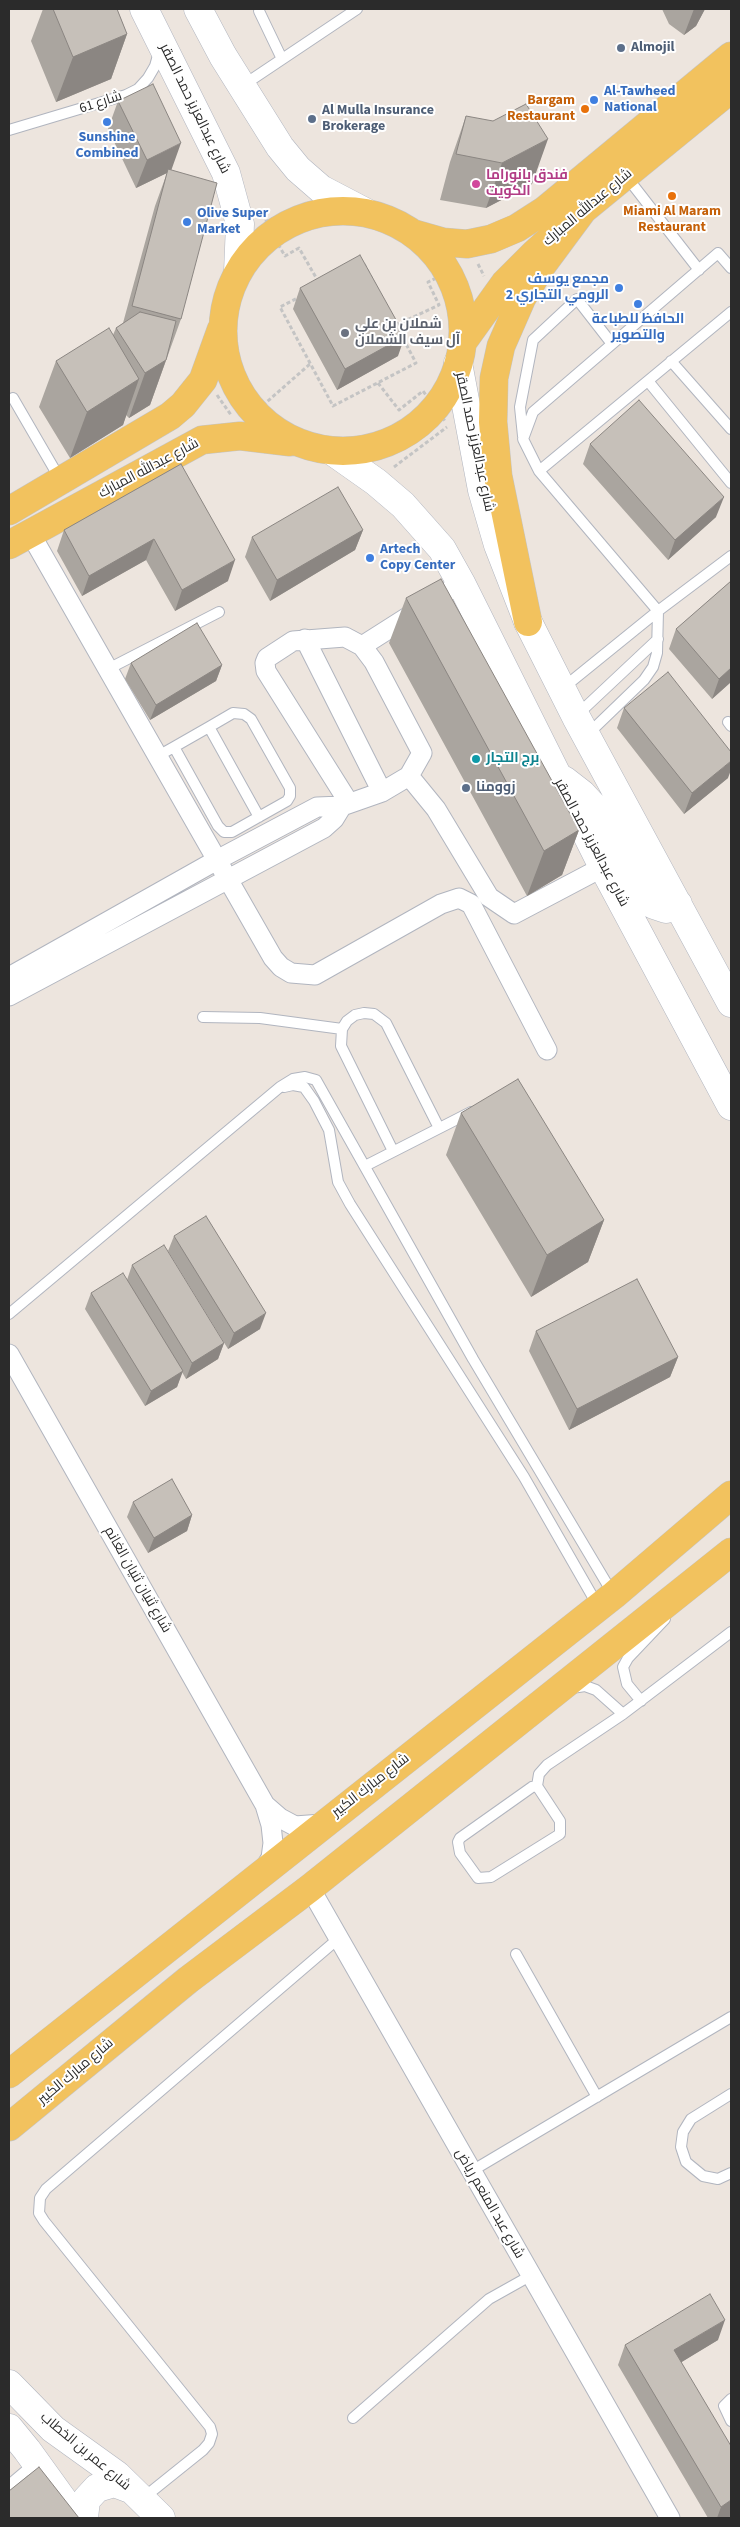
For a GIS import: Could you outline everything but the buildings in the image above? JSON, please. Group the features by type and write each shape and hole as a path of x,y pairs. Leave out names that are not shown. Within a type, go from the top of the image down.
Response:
{"main road":[{"name":"شارع عبدالعزيز حمد الصقر","path":"144,9 226,173 259,227"},
{"path":"198,9 241,87 280,147 298,169 321,189 366,212 391,220 414,234 433,252 458,268 460,353 449,387 436,407 410,431 389,442 356,451 332,451 301,444 246,416 224,350 223,324"},
{"name":"شارع عبدالله المبارك","path":"414,234 443,242 467,244 491,238 517,228 545,210 731,56"},
{"name":"شارع عبدالله المبارك","path":"460,353 505,283 534,253 583,210 731,89"},
{"path":"9,511 170,416 194,392 203,380 223,324 228,297 238,272 253,252 259,227 285,225 316,213 349,210 366,212"},
{"path":"528,622 498,476 493,428 494,378 501,346 522,298 543,264 583,210"},
{"name":"شارع عبدالعزيز حمد الصقر","path":"460,353 482,490 498,545 528,622 581,726 731,1004"},
{"name":"شارع عبدالله المبارك","path":"20,539 202,440 240,436 301,444"},
{"name":"شارع عبدالعزيز حمد الصقر","path":"332,451 376,482 403,505 436,543 461,584 554,773 731,1106"},
{"path":"554,773 582,794 606,820 654,905 666,909 678,904"},
{"name":"شارع مبارك الكبير","path":"9,2074 322,1824 606,1601 731,1495"},
{"name":"شارع مبارك الكبير","path":"9,2127 188,1980 310,1888 731,1552"},
{"path":"211,1913 205,1926 210,1940 222,1946 236,1944"},
{"path":"166,1949 179,1947 190,1955 194,1968 188,1980"},
{"name":"شارع عمر بن الخطاب","path":"9,2384 53,2429 110,2470 162,2518"},
{"path":"9,2428 76,2518"},
{"path":"84,2518 86,2500 97,2488 114,2483 136,2494"}],"street":[{"path":"20,539 166,752 217,860 273,958 281,967 291,973 303,976 315,975 327,970 441,904 459,898 471,904 547,1050"},
{"path":"362,646 461,584"},
{"path":"9,977 217,860 317,807 345,804 382,792 409,776 422,753 374,662 362,646 345,637 293,641 267,658 265,668 345,804"},
{"path":"305,639 382,792"},
{"path":"409,776 436,808 488,897 514,914 603,867"},
{"path":"9,996 324,828 334,819 345,804"},
{"name":"شارع ثنيان ثنيان الغانم","path":"9,1354 264,1805"},
{"path":"264,1805 280,1818 295,1826 322,1824"},
{"path":"262,1872 271,1858 273,1843 271,1824 264,1805"},
{"name":"شارع عبد المنعم رياض","path":"310,1888 470,2172 670,2518"}],"lane":[{"path":"241,87 357,9"},
{"path":"259,12 282,60"},
{"name":"شارع 61","path":"9,130 42,122 126,95 138,88 148,78 155,66 159,53 158,38"},
{"path":"625,176 699,270"},
{"path":"523,439 533,412 718,253 731,268"},
{"path":"581,726 644,680 656,659 658,611 539,471 523,439 520,407 533,340 576,299 612,344"},
{"path":"539,471 671,361 731,314"},
{"path":"671,361 731,429"},
{"path":"648,381 731,483"},
{"path":"13,398 60,480"},
{"path":"562,690 658,611 731,556"},
{"path":"108,669 219,612"},
{"path":"581,726 658,639"},
{"path":"233,713 248,716 290,788 290,796 287,801 232,832 220,829 166,752 210,727 233,713"},
{"path":"210,727 259,818"},
{"path":"393,1151 341,1046 342,1029 347,1021 359,1013 374,1014 383,1019 439,1128"},
{"path":"203,1018 279,1020 342,1029"},
{"path":"9,1314 280,1087 293,1079 305,1077 316,1080 606,1601"},
{"path":"280,1087 293,1085 304,1087 314,1101 329,1130 338,1182 350,1204 606,1601"},
{"path":"365,1166 481,1107"},
{"path":"641,1701 627,1684 623,1667 628,1658 664,1621 666,1615 665,1604"},
{"path":"537,1786 532,1787 460,1838 458,1842 460,1853 478,1878 491,1877 560,1834 560,1821 537,1786 539,1774 547,1765 641,1701 731,1632"},
{"path":"553,1695 579,1686 591,1688 607,1698 623,1714"},
{"path":"136,2494 203,2450 209,2443 212,2434 210,2427 44,2221 39,2213 40,2198 46,2189 339,1938"},
{"path":"516,1954 597,2097"},
{"path":"470,2172 731,2017"},
{"path":"731,2094 691,2119 683,2132 681,2147 686,2162 702,2176 718,2179 731,2173"},
{"path":"353,2418 489,2299 530,2276"},
{"path":"731,2399 724,2406 731,2421"},
{"path":"9,2485 36,2462"}],"path":[{"path":"321,189 308,204 259,227 285,256 299,248 321,286"},
{"path":"364,264 396,325 416,363 333,406 280,307 364,264"},
{"path":"396,325 439,305 428,282 458,268"},
{"path":"209,361 214,390 232,416 246,416 311,364"},
{"path":"376,482 449,425 422,391 399,410 378,383"}],"place":[{"name":"Almojil","path":"621,48"},
{"name":"Al-Tawheed National","path":"594,100"},
{"name":"Bargam Restaurant","path":"585,109"},
{"name":"Al Mulla Insurance Brokerage","path":"312,119"},
{"name":"Sunshine Combined","path":"107,122"},
{"name":"فندق بانوراما الكويت","path":"476,184"},
{"name":"Miami Al Maram Restaurant","path":"672,196"},
{"name":"Olive Super Market","path":"187,222"},
{"name":"مجمع يوسف الرومي التجاري 2","path":"619,288"},
{"name":"الحافظ للطباعة والتصوير","path":"638,304"},
{"name":"شملان بن علي آل سيف الشملان","path":"345,333"},
{"name":"Artech Copy Center","path":"370,558"},
{"name":"برج التجار","path":"476,759"},
{"name":"زوومنا","path":"466,788"}]}
